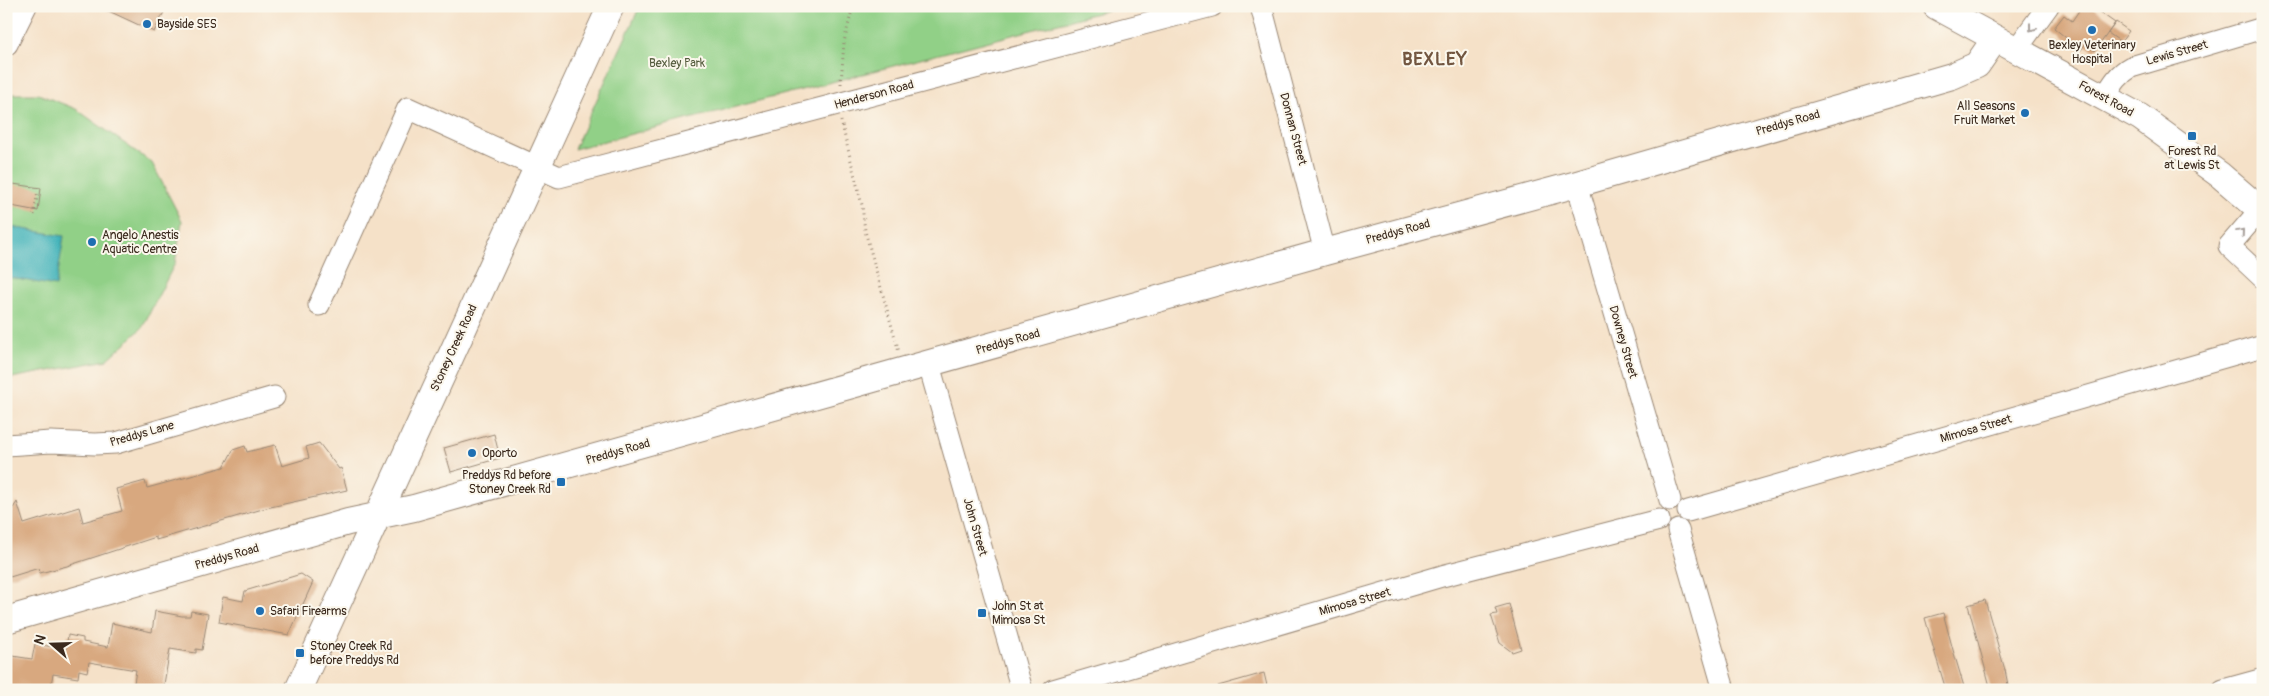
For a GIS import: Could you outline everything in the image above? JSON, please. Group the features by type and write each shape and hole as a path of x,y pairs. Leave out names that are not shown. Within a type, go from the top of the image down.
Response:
{"main road":[{"name":"Stoney Creek Road","path":"298,690 611,6"},
{"name":"Forest Road","path":"1936,6 2105,97 2140,118 2181,145 2261,211"},
{"name":"Preddys Road","path":"6,620 348,522 424,506 1325,252 1577,184 1961,73 2005,44"}],"street":[{"path":"7,44 26,6"},
{"name":"Henderson Road","path":"319,306 408,108 559,177 1212,6"},
{"name":"Donnan Street","path":"1261,6 1325,252"},
{"path":"2005,44 2048,6"},
{"name":"Lewis Street","path":"2105,97 2115,79 2131,67 2263,28"},
{"name":"Downey Street","path":"1577,184 1670,500"},
{"path":"2261,211 2229,246 2263,278"},
{"name":"Mimosa Street","path":"1688,511 2263,346"},
{"name":"John Street","path":"929,365 1022,690"},
{"name":"Preddys Lane","path":"6,445 51,442 116,443 274,396"},
{"path":"1670,500 1682,503 1688,511 1687,523 1678,530 1666,529 1659,520 1659,509 1665,502 1670,500"},
{"name":"Mimosa Street","path":"1061,689 1442,576 1659,520"},
{"path":"1678,530 1724,690"},
{"path":"2223,690 2263,679"}],"path":[{"path":"840,85 844,42 853,6"},
{"path":"841,127 862,205 868,240 899,350"},
{"path":"34,215 38,191"}],"green space":[{"name":"Bexley Park","path":"640,6 1124,6 574,149"},
{"name":"Angelo Anestis Aquatic Centre","path":"6,94 38,94 76,109 152,163 182,221 175,263 142,328 107,360 6,379"}],"water":[{"path":"6,226 64,236 56,286 6,277"}],"building":[{"name":"Bayside SES","path":"98,6 167,6 154,32"},
{"name":"Bexley Veterinary Hospital","path":"2082,6 2091,6 2115,23 2095,51 2085,44 2081,50 2054,28 2064,15 2072,21"},
{"path":"2116,22 2129,31 2121,42 2108,33"},
{"path":"6,183 41,188 38,211 6,205"},
{"name":"Oporto","path":"494,434 500,458 451,472 444,448"},
{"path":"319,443 339,469 341,468 347,490 266,508 156,540 156,537 40,573 39,568 10,577 6,565 6,519 17,502 24,524 79,507 83,522 122,511 116,489 145,481 147,488 224,467 233,450 245,446 247,452 275,445 282,466 309,458 306,447"},
{"name":"Safari Firearms","path":"301,574 313,582 289,635 219,622 223,597 243,601 245,591"},
{"path":"1985,600 2009,690 1991,690 1968,605"},
{"path":"1509,604 1521,649 1512,652 1500,643 1491,615 1497,614 1495,608"},
{"path":"155,611 182,616 190,616 191,611 208,614 202,650 196,649 196,653 170,649 163,690 133,690 136,670 89,662 87,672 79,670 78,678 53,674 50,690 6,690 6,655 32,659 35,644 66,649 68,635 83,638 83,642 108,647 112,623 152,632"},
{"path":"1943,613 1965,690 1946,690 1934,650 1925,618"},
{"path":"1264,673 1268,690 1218,690 1218,686"}],"place":[{"name":"Bayside SES","path":"147,24"},
{"name":"Bexley Veterinary Hospital","path":"2092,30"},
{"name":"All Seasons Fruit Market","path":"2025,113"},
{"name":"Forest Rd at Lewis St","path":"2192,136"},
{"name":"Angelo Anestis Aquatic Centre","path":"92,242"},
{"name":"Oporto","path":"472,453"},
{"name":"Preddys Rd before Stoney Creek Rd","path":"561,482"},
{"name":"Safari Firearms","path":"260,611"},
{"name":"John St at Mimosa St","path":"982,613"},
{"name":"Stoney Creek Rd before Preddys Rd","path":"300,653"}],"district":[{"name":"BEXLEY","path":"1435,59"}]}
